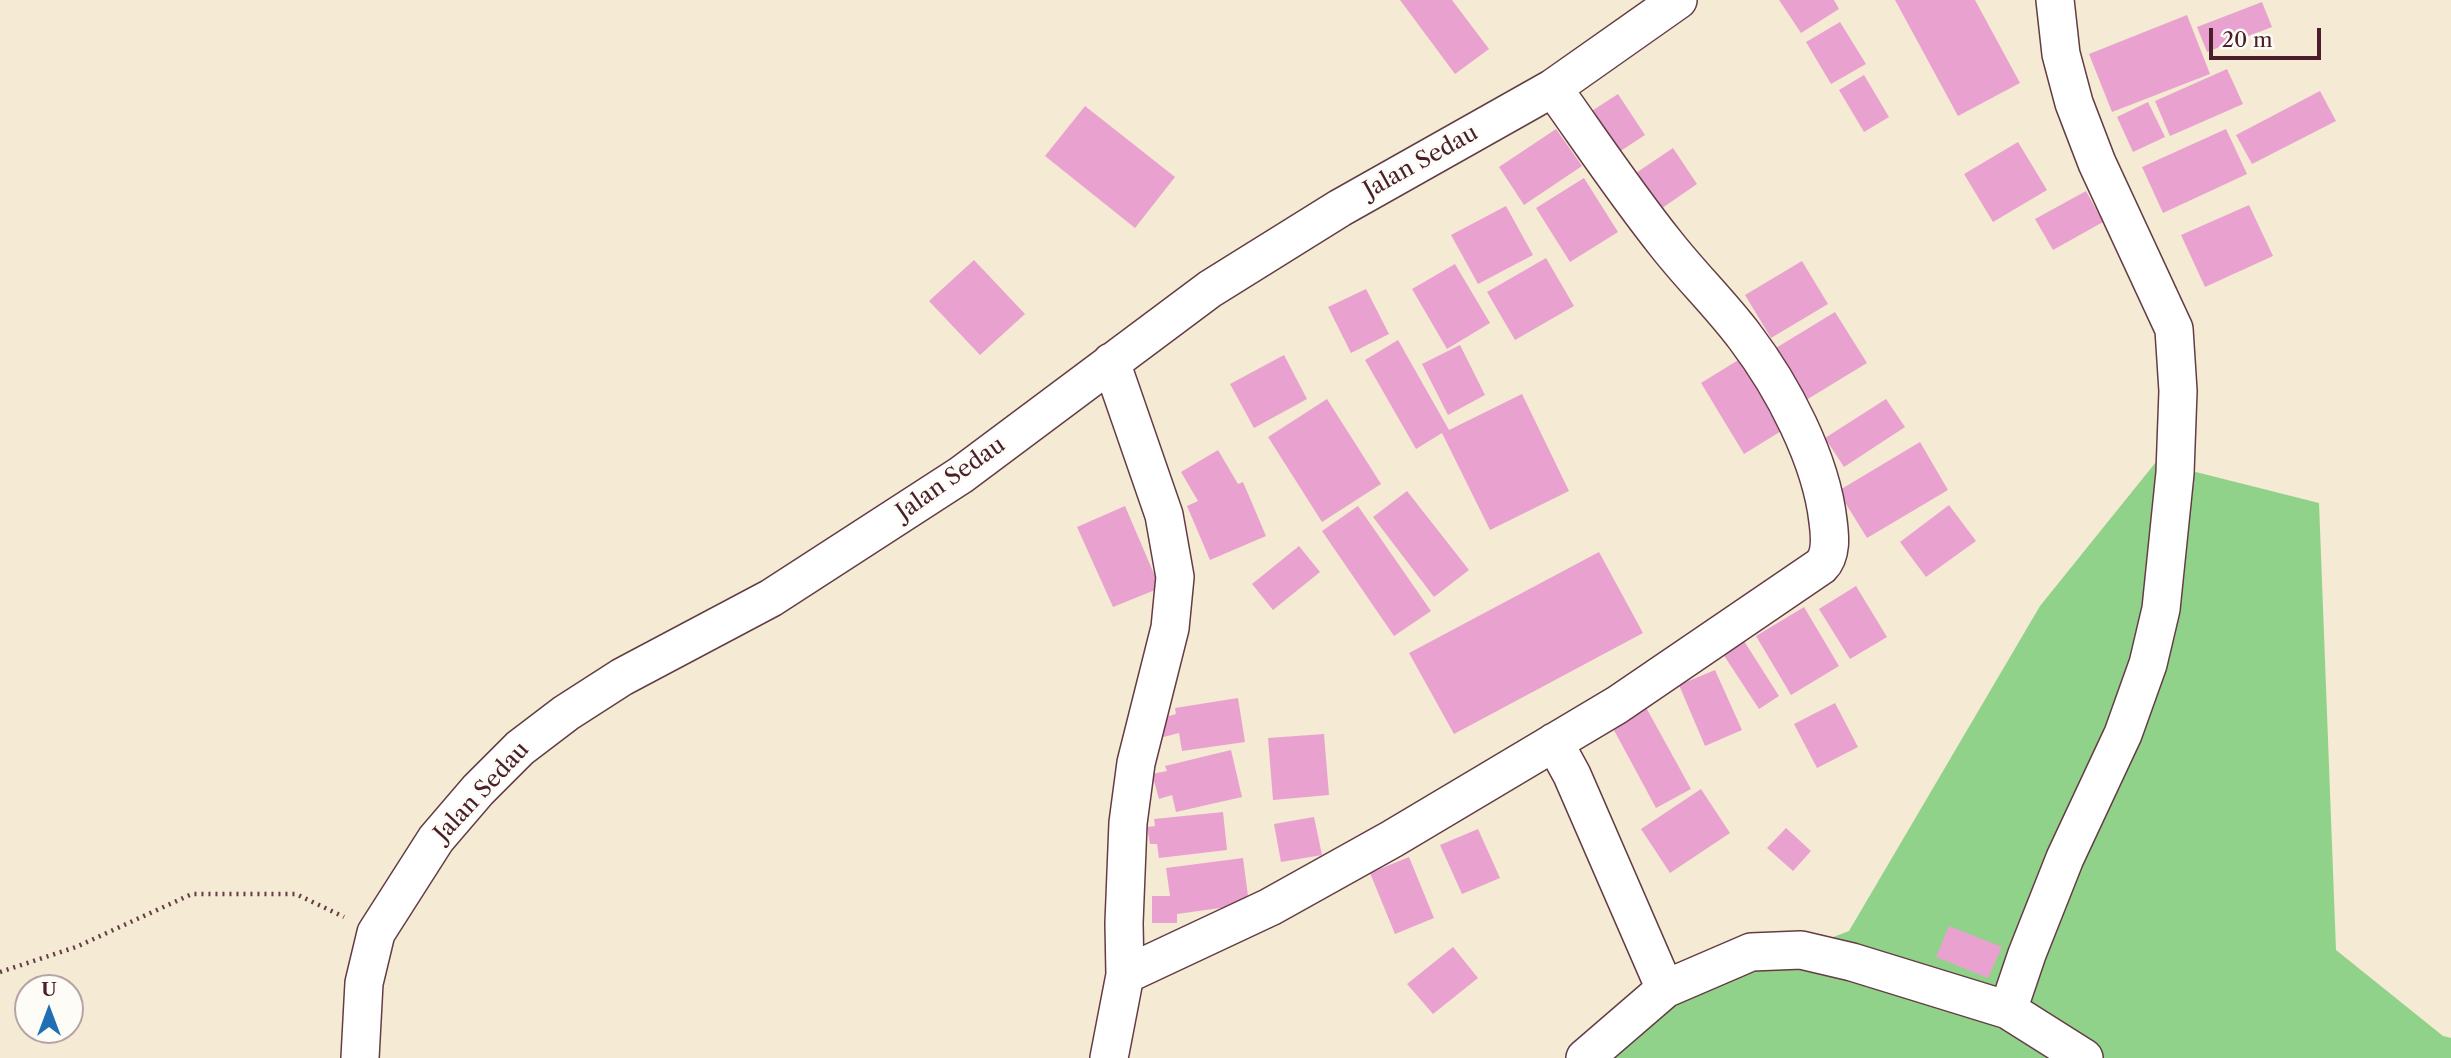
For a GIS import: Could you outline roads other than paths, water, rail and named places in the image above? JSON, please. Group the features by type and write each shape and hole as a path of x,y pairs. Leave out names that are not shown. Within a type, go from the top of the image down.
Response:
{"street":[{"name":"Jalan Sedau","path":"360,1058 364,983 376,933 436,839 520,748 566,712 622,677 771,598 961,475 1210,289 1340,208 1553,88 1678,0"},
{"path":"2008,1010 2065,858 2123,734 2148,664 2161,609 2175,473 2178,391 2175,329 2097,163 2074,103 2061,54 2055,0"},
{"path":"1125,975 1270,907 1392,839 1626,699 1821,566 1828,556 1829,530 1818,471 1805,438 1768,372 1746,338 1665,243 1553,88"},
{"path":"1109,1058 1125,975 1128,823 1136,763 1170,628 1175,577 1164,515 1111,362"},
{"path":"1554,742 1572,775 1665,989"},
{"path":"1585,1058 1665,989 1751,952 1801,950 1852,962 2008,1010 2084,1058"}]}
